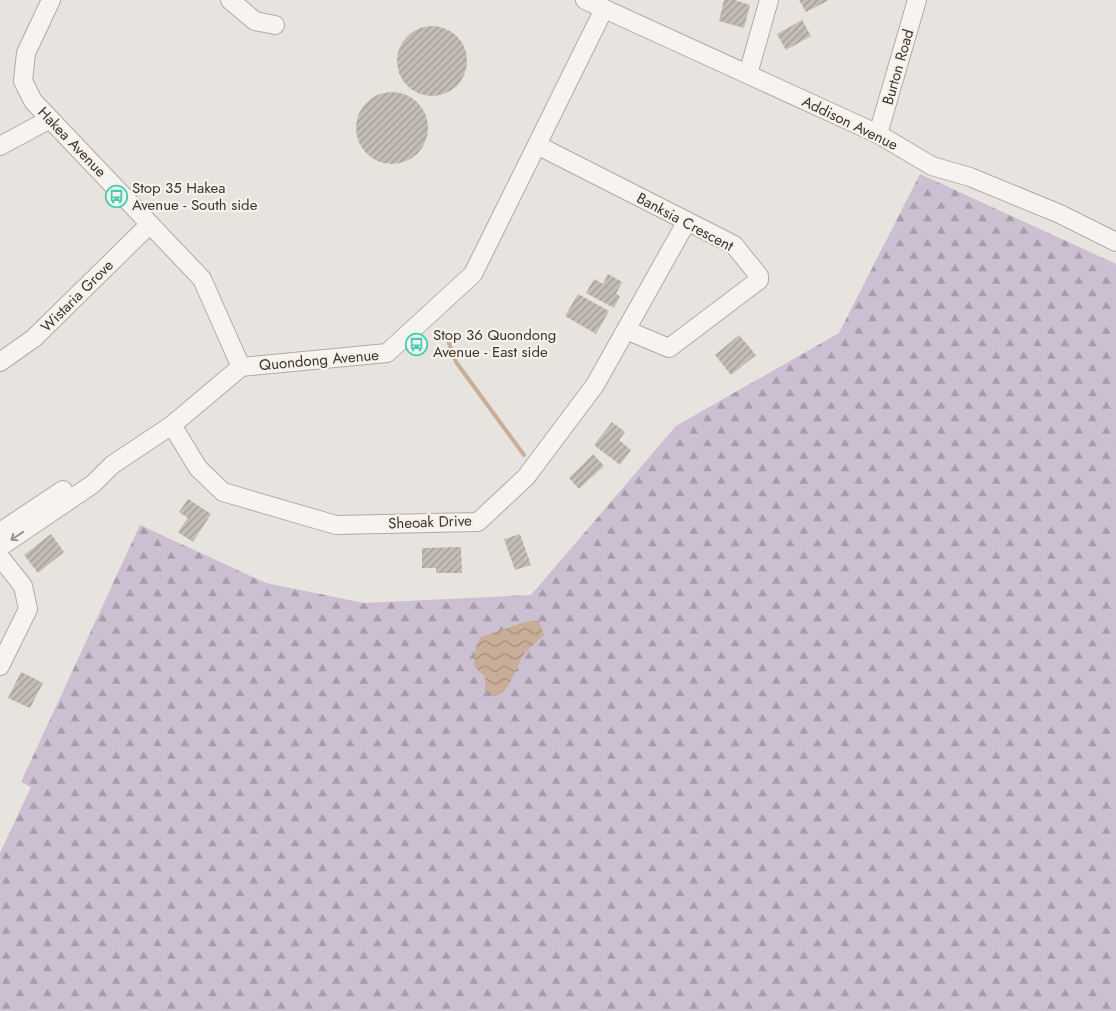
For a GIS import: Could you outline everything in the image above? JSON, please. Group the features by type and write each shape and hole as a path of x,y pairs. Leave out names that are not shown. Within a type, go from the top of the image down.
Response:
{"street":[{"name":"Hakea Avenue","path":"50,0 26,53 23,81 33,102 202,279 241,367"},
{"path":"230,0 255,21 275,25"},
{"name":"Addison Avenue","path":"584,0 878,134 932,166 970,177 1060,214 1116,242"},
{"path":"748,74 769,0"},
{"name":"Burton Road","path":"878,134 917,0"},
{"name":"Quondong Avenue","path":"0,532 86,475 112,465 172,425 241,367 387,353 473,274 604,9"},
{"path":"0,146 50,119"},
{"name":"Banksia Crescent","path":"537,145 734,245 759,276 759,280 669,348 626,330"},
{"name":"Sheoak Drive","path":"172,425 198,468 223,492 336,524 478,522 526,477 595,385 687,221"},
{"name":"Wistaria Grove","path":"0,362 34,338 150,224"},
{"name":"Quondong Avenue","path":"0,547 94,484 112,465"},
{"path":"0,557 22,586 28,609 0,666"}],"green space":[{"path":"920,174 1116,264 1116,1011 0,1011 0,853 31,787 21,782 140,525 266,583 364,603 531,595 676,426 839,333"}],"water":[{"path":"528,621 539,621 544,635 526,652 505,689 494,696 485,691 485,677 474,666 476,647 481,637"}],"building":[{"path":"724,0 735,0 750,5 744,28 719,21"},
{"path":"799,0 829,0 806,12"},
{"path":"802,20 811,36 786,50 777,34"},
{"path":"432,26 445,29 457,36 464,48 467,61 464,74 457,86 445,93 432,96 419,93 407,86 400,74 397,61 400,48 407,36 419,29"},
{"path":"399,92 418,102 426,114 428,128 426,142 418,154 406,162 385,164 366,154 358,142 356,121 366,102 378,94"},
{"path":"608,274 622,282 616,294 620,296 614,308 586,293 594,279 603,284"},
{"path":"578,294 609,311 596,334 565,316"},
{"path":"739,335 756,355 731,375 715,355"},
{"path":"612,422 625,432 619,440 631,450 620,465 594,445"},
{"path":"593,454 604,466 579,489 569,478"},
{"path":"188,499 211,514 193,542 178,532 188,518 179,512"},
{"path":"51,534 64,552 38,573 24,555"},
{"path":"520,534 531,565 515,570 504,539"},
{"path":"461,547 462,573 436,573 436,568 422,568 422,548"},
{"path":"21,672 43,683 30,708 8,698"}],"waterway":[{"path":"446,335 456,362 524,455"}],"place":[{"name":"Stop 35 Hakea Avenue - South side","path":"116,197"},
{"name":"Stop 36 Quondong Avenue - East side","path":"417,344"}]}
